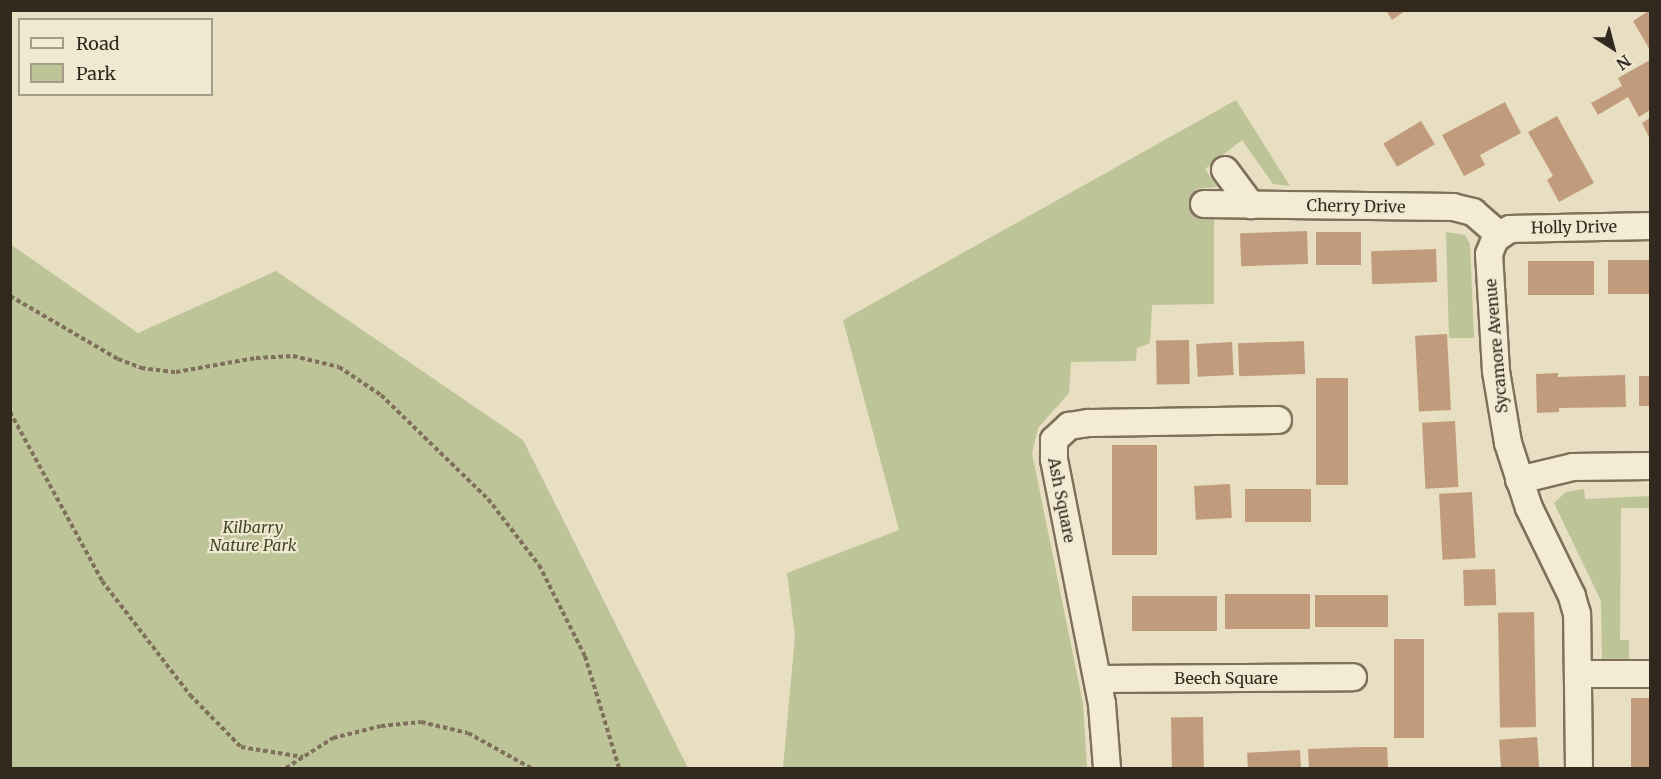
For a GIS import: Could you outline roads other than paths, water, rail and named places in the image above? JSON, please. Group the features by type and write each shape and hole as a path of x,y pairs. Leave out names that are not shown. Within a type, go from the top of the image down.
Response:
{"street":[{"path":"1225,170 1251,205"},
{"name":"Cherry Drive","path":"1204,204 1460,208 1479,215 1499,236"},
{"name":"Holly Drive","path":"1499,236 1523,228 1650,226"},
{"name":"Sycamore Avenue","path":"1499,236 1490,249 1489,260 1496,370 1504,426 1519,480 1575,603 1579,674 1579,768"},
{"name":"Ash Square","path":"1107,768 1098,679 1053,453 1057,436 1069,426 1089,423 1278,420"},
{"path":"1519,480 1573,467 1650,466"},
{"path":"1579,674 1650,674"},
{"name":"Beech Square","path":"1098,679 1353,677"}],"park label":[{"name":"Kilbarry Nature Park","path":"253,536"}]}
